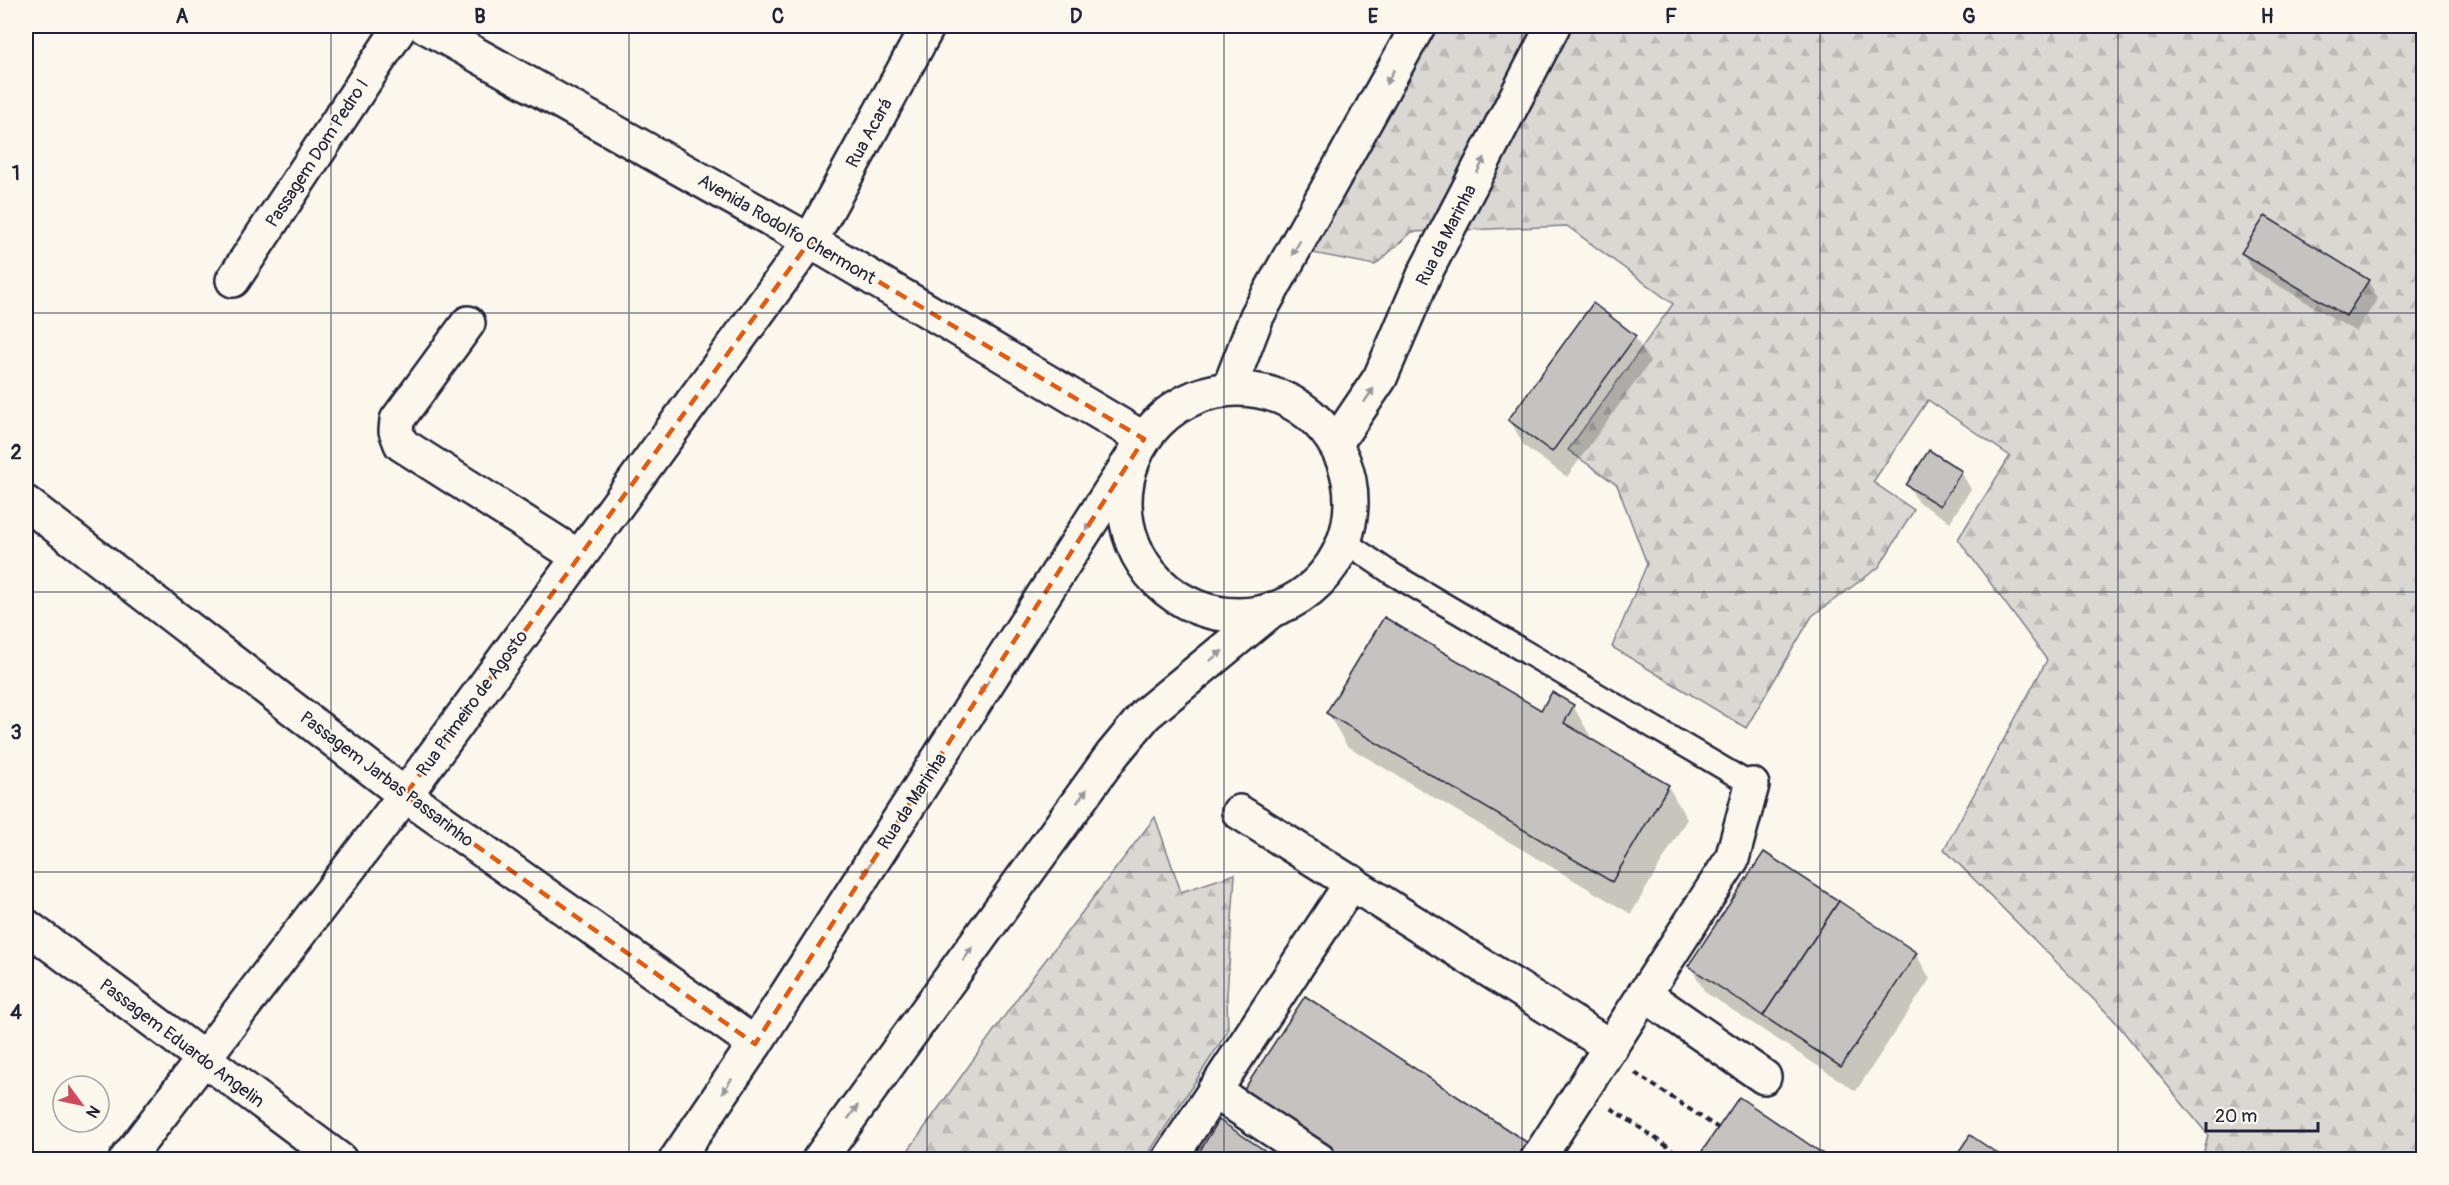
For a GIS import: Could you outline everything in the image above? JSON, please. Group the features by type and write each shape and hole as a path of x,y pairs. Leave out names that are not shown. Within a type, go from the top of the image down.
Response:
{"street":[{"name":"Passagem Dom Pedro I","path":"233,280 400,26"},
{"name":"Avenida Rodolfo Chermont","path":"425,26 810,241 1144,439"},
{"name":"Rua Acará","path":"810,241 928,26"},
{"path":"1229,389 1257,316 1418,26"},
{"name":"Rua da Marinha","path":"1336,443 1380,378 1425,273 1553,26"},
{"name":"Rua Primeiro de Agosto","path":"126,1160 405,795 810,241"},
{"path":"468,323 397,420 396,431 401,444 579,557"},
{"path":"1229,389 1254,389 1279,396 1301,407 1320,423 1336,443 1346,466 1351,491 1350,517 1344,541 1332,564 1316,584 1296,599 1273,609 1248,615 1222,614 1198,608 1175,596 1141,560 1131,537 1125,512 1128,478 1144,439 1181,405 1204,394 1229,389"},
{"name":"Rua da Marinha","path":"676,1160 755,1044 1144,439"},
{"name":"Passagem Jarbas Passarinho","path":"26,503 405,795 755,1044"},
{"path":"819,1160 1112,755 1146,714 1273,609"},
{"path":"1537,1160 1732,859 1752,785"},
{"path":"1239,812 1352,882 1609,1051"},
{"path":"1169,1160 1352,882"},
{"name":"Passagem Eduardo Angelin","path":"26,926 339,1160"},
{"path":"1644,994 1764,1077"},
{"path":"1214,1091 1319,1160"}],"lane":[{"path":"1344,541 1391,573 1752,785"}],"path":[{"path":"1609,1051 1718,1128"},
{"path":"1583,1089 1687,1160"}],"highlighted area":[{"path":"810,241 1144,439 755,1044 405,795"}],"green space":[{"path":"1410,26 2423,26 2423,1159 2202,1159 2208,1135 2113,1019 1944,849 2047,660 1958,539 2010,456 1928,400 1873,482 1914,510 1879,567 1812,616 1746,728 1612,647 1647,564 1617,485 1568,450 1673,304 1567,226 1412,232 1375,265 1292,249"},
{"path":"1155,817 1181,892 1235,874 1227,996 1228,1031 1145,1159 902,1159 1031,979"}],"building":[{"path":"2265,216 2369,280 2346,316 2241,253"},
{"path":"1593,303 1636,336 1552,452 1508,420"},
{"path":"1929,450 1962,471 1940,506 1906,485"},
{"path":"1384,617 1541,710 1552,692 1574,705 1564,723 1669,785 1612,882 1326,713"},
{"path":"1764,852 1839,901 1763,1016 1688,966"},
{"path":"1839,901 1917,953 1841,1067 1763,1016"},
{"path":"1305,996 1528,1143 1516,1160 1346,1160 1243,1091"},
{"path":"1739,1097 1832,1160 1696,1160"},
{"path":"1219,1120 1279,1160 1194,1160"},
{"path":"1970,1135 2007,1160 1953,1160"}]}
